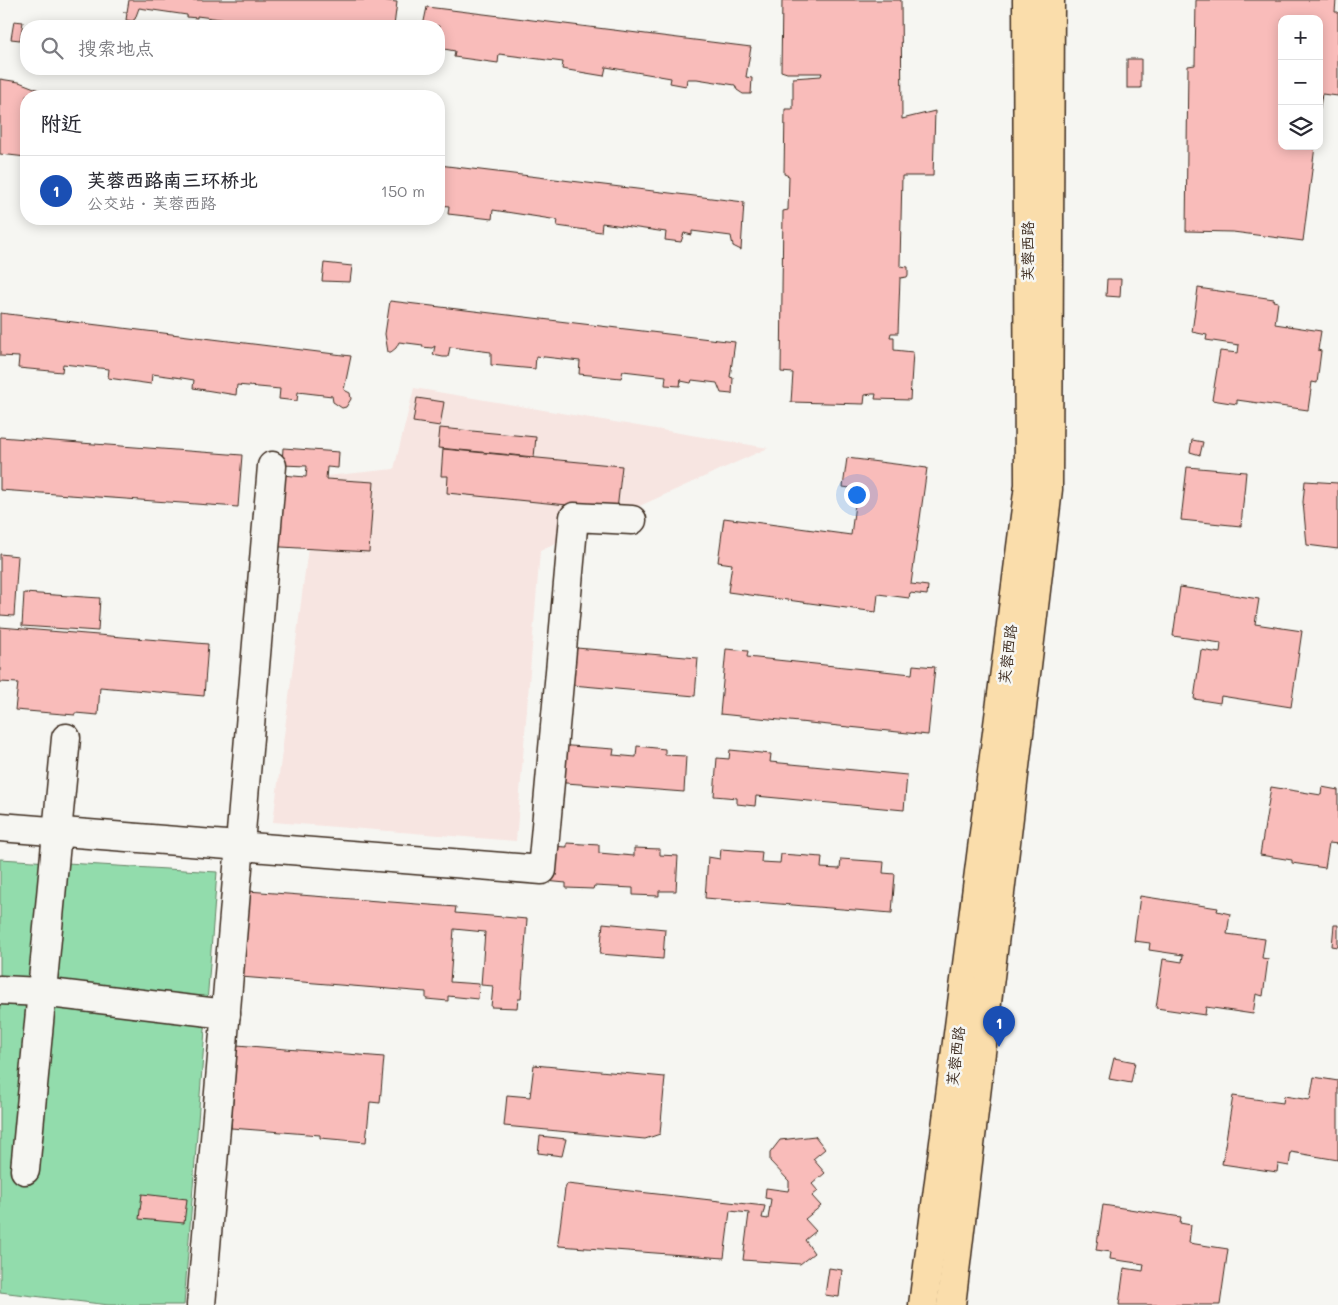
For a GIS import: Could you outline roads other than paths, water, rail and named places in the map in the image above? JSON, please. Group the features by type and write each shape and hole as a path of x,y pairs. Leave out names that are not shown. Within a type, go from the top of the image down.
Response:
{"main road":[{"name":"芙蓉西路","path":"923,1305 1028,485 1027,0"},
{"name":"芙蓉西路","path":"951,1305 1048,489 1050,0"}],"lane":[{"path":"201,1305 272,466"},
{"path":"0,827 542,870 574,517 632,520"},
{"path":"24,1170 66,738"},
{"path":"0,990 41,992 226,1014"}],"place":[{"name":"芙蓉西路南三环桥北","path":"999,1047"}]}
